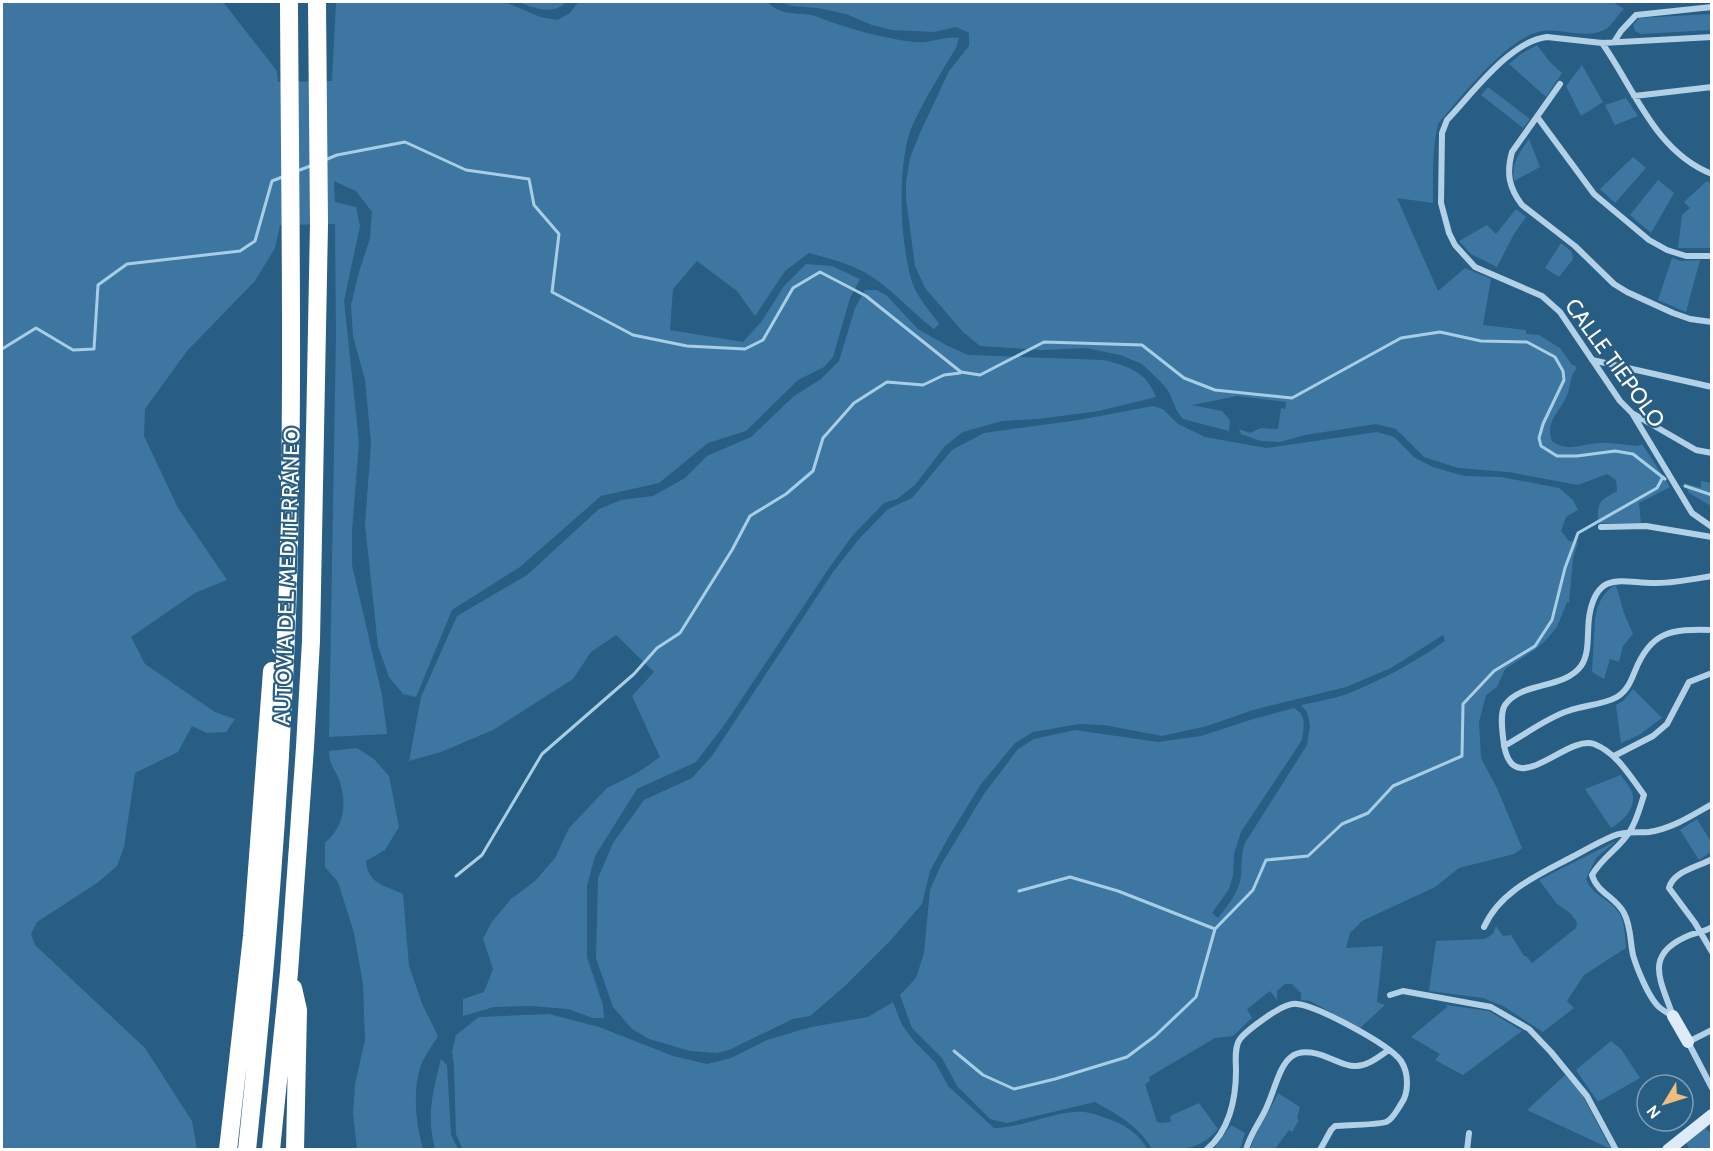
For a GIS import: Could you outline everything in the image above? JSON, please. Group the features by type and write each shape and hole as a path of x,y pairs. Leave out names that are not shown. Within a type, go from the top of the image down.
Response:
{"highway":[{"name":"AUTOVÍA DEL MEDITERRÁNEO","path":"247,1149 271,890 287,612 292,308 289,2"},
{"name":"AUTOVÍA DEL MEDITERRÁNEO","path":"271,1149 289,972 306,747 311,641 319,224 317,2"},
{"path":"228,1149 252,936 274,644 287,612"},
{"path":"289,972 298,1010 295,1149"}],"street":[{"path":"1614,42 1636,15 1712,7"},
{"name":"CALLE TIEPOLO","path":"1712,37 1602,43 1547,37 1523,44 1508,56 1447,120 1442,133 1441,203 1455,246 1475,267 1542,296 1560,312 1620,400 1632,413 1692,513 1712,527"},
{"path":"1602,43 1648,119 1686,160 1712,174"},
{"path":"1560,84 1512,152 1508,176 1512,189 1522,205 1575,246 1621,288 1673,313 1690,319 1712,322"},
{"path":"1634,96 1712,87"},
{"path":"1538,118 1594,194 1649,240 1667,250 1686,256 1712,256"},
{"path":"1592,360 1712,387"},
{"path":"1632,413 1696,450 1712,453"},
{"path":"1601,527 1646,526 1712,537"},
{"path":"1673,1016 1657,1005 1643,981 1634,956 1629,925 1624,912 1615,901 1599,889 1592,875 1599,862 1630,831 1644,795 1614,756 1586,743 1577,744 1546,762 1524,768 1510,763 1505,755 1502,723 1505,706 1519,694 1565,678 1580,666 1586,654 1591,607 1600,589 1617,580 1660,583 1712,576"},
{"path":"1504,746 1553,717 1615,698 1625,692 1641,656 1655,639 1678,631 1712,630"},
{"path":"1614,756 1653,736 1667,724 1689,682 1712,673"},
{"path":"1484,927 1488,917 1504,898 1539,874 1614,836 1630,831 1648,832 1677,825 1712,804"},
{"path":"1712,859 1676,876 1669,888 1702,933 1712,952"},
{"path":"1712,927 1672,945 1662,953 1658,962 1658,970 1673,1016 1712,1088"},
{"path":"1390,995 1403,992 1491,1007 1529,1029 1587,1096 1617,1149"},
{"path":"1206,1149 1224,1130 1232,1106 1236,1081 1237,1047 1240,1039 1276,1011 1294,1004 1309,1006 1356,1029 1389,1050 1401,1060 1406,1079 1407,1089 1398,1108 1386,1122 1335,1126 1320,1149"},
{"path":"1688,1042 1712,1030"},
{"path":"1246,1149 1249,1138 1263,1116 1276,1078 1287,1061 1300,1052 1314,1052 1353,1067 1366,1065 1389,1050"},
{"path":"1668,1149 1712,1115"},
{"path":"1467,1149 1469,1133"}],"shaded area":[{"path":"2,2 223,2 277,71 278,82 332,81 336,2 505,2 540,17 557,20 570,13 578,2 768,2 778,10 788,13 811,15 856,30 895,39 926,42 959,38 956,48 913,124 904,159 902,180 905,246 912,282 939,324 934,329 881,283 862,271 809,253 785,271 755,316 737,291 697,261 673,289 670,330 743,342 762,321 784,286 806,264 832,266 860,279 850,298 833,357 824,367 798,380 746,431 708,443 659,483 601,496 520,567 452,610 416,697 403,694 389,677 378,646 365,525 371,443 365,380 353,336 351,305 370,238 372,212 356,191 334,181 335,202 356,207 360,226 344,301 359,442 352,531 352,565 382,695 387,734 329,737 336,335 335,224 280,225 275,248 255,281 187,351 145,409 144,436 178,508 227,580 195,593 131,637 145,664 215,712 235,719 226,732 207,733 192,726 178,752 135,773 124,847 117,866 97,883 37,922 31,934 35,945 145,1048 192,1121 197,1149 2,1150"},
{"path":"519,2 567,2 556,8 544,10"},
{"path":"779,2 1613,2 1624,9 1606,29 1589,34 1538,32 1525,37 1498,58 1438,124 1434,153 1433,203 1397,198 1438,291 1465,268 1491,279 1483,325 1526,330 1526,334 1539,335 1560,348 1572,365 1577,368 1566,398 1551,423 1552,441 1564,447 1599,443 1638,446 1642,444 1670,487 1639,503 1641,523 1598,523 1600,503 1617,491 1616,480 1607,474 1578,485 1508,472 1458,468 1424,457 1396,429 1376,424 1305,435 1280,442 1261,441 1241,434 1239,429 1250,433 1261,428 1278,429 1281,408 1285,409 1286,402 1237,396 1192,405 1222,411 1230,420 1229,431 1183,419 1161,382 1142,364 1120,355 1086,348 1042,350 980,346 963,332 925,288 915,266 906,198 910,158 949,71 969,46 969,33 956,27 934,32 892,30 872,25 846,14"},
{"path":"1711,14 1711,30 1641,34 1635,31 1633,25 1639,18"},
{"path":"1537,45 1562,73 1546,97 1509,64"},
{"path":"1582,65 1603,102 1581,116 1566,86"},
{"path":"1488,87 1530,119 1523,128 1481,95"},
{"path":"1626,98 1638,116 1615,125 1605,105"},
{"path":"1529,139 1540,167 1514,181 1515,163"},
{"path":"1633,157 1646,168 1615,203 1600,189"},
{"path":"1658,180 1674,193 1651,233 1630,215"},
{"path":"1707,181 1711,183 1711,248 1678,248 1682,215 1690,208 1684,202"},
{"path":"1516,209 1526,217 1514,234 1497,267 1471,254 1459,241 1487,225 1496,234"},
{"path":"1561,243 1572,252 1573,259 1559,277 1545,268"},
{"path":"1672,258 1681,261 1700,260 1686,312 1658,300"},
{"path":"865,290 876,290 886,295 918,329 968,355 1104,360 1136,371 1147,381 1156,397 1099,411 1002,421 963,432 945,446 915,485 897,499 884,503 853,535 725,724 696,762 637,789 595,856 587,886 587,957 603,1005 604,1018 593,1018 568,1009 531,1006 494,1007 463,1016 463,999 484,992 493,969 483,939 491,923 511,899 535,881 555,858 569,828 607,788 637,773 660,757 632,696 654,672 616,635 591,652 573,679 493,730 441,752 409,761 421,697 457,616 527,575 599,509 621,500 653,496 685,478 707,456 751,437 794,396 821,379 839,361 855,308"},
{"path":"1153,406 1163,409 1178,424 1205,437 1266,448 1377,432 1394,437 1415,458 1433,467 1464,476 1501,477 1559,488 1573,500 1578,510 1566,517 1561,531 1569,541 1578,542 1573,558 1569,603 1567,602 1557,627 1546,640 1505,669 1497,687 1486,695 1479,722 1481,758 1497,788 1522,848 1514,854 1459,868 1435,887 1362,921 1350,933 1346,948 1383,946 1377,1002 1385,1005 1360,1028 1310,1001 1301,1000 1301,993 1292,984 1285,984 1277,991 1277,1000 1270,991 1247,1009 1252,1018 1233,1036 1215,1038 1149,1077 1150,1081 1145,1084 1157,1122 1171,1122 1170,1116 1199,1103 1218,1129 1204,1142 1188,1148 1152,1149 1134,1127 1095,1102 1007,1123 990,1119 957,1086 942,1058 912,1028 900,995 916,978 924,953 930,890 941,865 984,794 1018,749 1034,739 1075,730 1158,742 1201,736 1294,708 1303,718 1302,740 1241,832 1234,854 1233,876 1229,889 1212,913 1218,918 1238,887 1245,843 1307,745 1310,725 1307,712 1301,705 1347,694 1385,677 1445,641 1443,635 1391,668 1346,687 1253,710 1207,726 1162,736 1104,725 1079,724 1033,732 1015,743 981,784 930,871 922,904 890,941 846,985 810,1016 793,1019 729,1050 717,1053 690,1051 649,1039 632,1029 613,1007 596,958 598,878 613,843 644,800 692,778 712,756 833,572 859,539 888,509 912,498 952,450 984,433 1079,420"},
{"path":"1701,481 1711,483 1711,506 1689,493 1684,483 1701,488"},
{"path":"1616,585 1633,634 1623,646 1619,662 1610,659 1604,679 1592,672 1595,619 1601,599"},
{"path":"1633,689 1662,718 1639,735 1621,743 1616,705 1623,701"},
{"path":"357,748 374,759 389,776 399,827 385,850 366,861 367,869 378,883 403,894 409,966 423,1006 438,1036 421,1065 418,1075 417,1118 423,1149 357,1149 353,1114 355,1084 365,1040 363,984 354,933 338,882 325,867 325,843 340,823 343,807 340,782 331,764 329,751"},
{"path":"1621,775 1632,792 1633,803 1624,818 1611,828 1585,789"},
{"path":"1697,819 1711,842 1711,852 1699,860 1680,830"},
{"path":"1616,841 1596,858 1586,879 1593,890 1620,914 1624,926 1626,948 1584,975 1567,1001 1574,1008 1543,1032 1503,1006 1483,998 1429,991 1436,941 1485,939 1493,934 1496,926 1503,936 1511,935 1524,956 1532,963 1576,928 1577,922 1570,913 1557,904 1539,880"},
{"path":"893,1002 902,1025 935,1062 948,1086 994,1128 1017,1125 1064,1113 1085,1112 1126,1127 1138,1136 1147,1149 463,1150 456,1134 452,1052 456,1035 479,1017 549,1014 599,1027 673,1056 707,1064 731,1058 767,1040 811,1027 868,1017"},
{"path":"1446,1005 1489,1011 1522,1031 1463,1075 1435,1060 1440,1054 1411,1037 1447,1007"},
{"path":"1611,1041 1621,1049 1637,1073 1635,1081 1598,1102 1576,1070"},
{"path":"441,1059 447,1065 451,1135 458,1149 435,1149 432,1137 432,1104"},
{"path":"1565,1075 1581,1093 1611,1149 1527,1110"},
{"path":"1278,1093 1300,1107 1297,1118 1299,1120 1292,1132 1289,1130 1275,1149 1250,1150 1256,1135"},
{"path":"1231,1125 1245,1133 1240,1149 1214,1149"},
{"path":"1703,1126 1711,1133 1711,1149 1690,1149 1685,1142"}],"waterway":[{"path":"325,160 337,155 405,142 466,170 529,179 534,205 559,234 552,292 633,335 687,346 745,349 763,340 793,288 820,272 866,296 961,372 980,375 1044,342 1142,345 1184,378 1215,390 1292,398 1401,338 1440,332 1481,341 1527,342 1555,357 1563,371 1564,380 1543,424 1539,438 1541,446 1557,456 1615,451 1633,454 1665,479"},
{"path":"297,171 313,165"},
{"path":"2,349 36,328 73,350 94,349 98,285 127,264 240,251 255,241 272,181 285,176"},
{"path":"456,876 482,855 542,754 634,674 657,648 680,633 732,550 750,516 786,494 813,471 823,438 854,403 887,382 923,385 944,375 960,373"},
{"path":"1019,891 1070,877 1118,891 1215,929 1253,890 1266,860 1308,856 1342,824 1368,813 1393,786 1462,756 1463,704 1494,671 1535,646 1552,620 1565,568 1578,533 1657,488 1663,477"},
{"path":"1685,486 1712,495"},
{"path":"954,1051 983,1075 1014,1089 1127,1057 1155,1036 1196,997 1215,929"}]}
